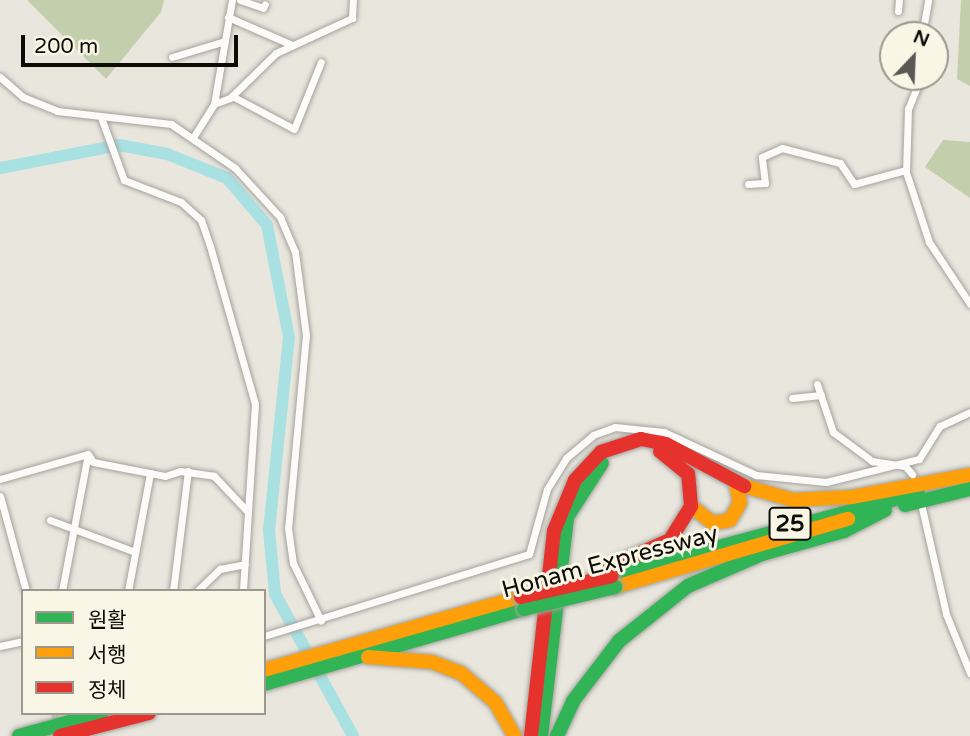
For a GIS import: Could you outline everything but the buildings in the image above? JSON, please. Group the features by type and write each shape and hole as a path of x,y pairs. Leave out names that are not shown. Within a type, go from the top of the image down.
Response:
{"highway":[{"path":"531,736 549,557 562,505 585,466 601,452 641,439 666,444 736,484 793,500 825,499 970,477"},
{"path":"541,736 557,566 567,517 593,471 628,450 662,452 688,474 691,506 670,540 612,577"},
{"name":"Honam Expressway","path":"267,676 970,477"},
{"path":"691,506 713,523 730,520 740,503 736,484"},
{"name":"Honam Expressway","path":"612,577 970,489"},
{"path":"557,736 603,659 688,586 762,554 844,531 885,510"},
{"name":"25","path":"522,603 612,577"},
{"path":"351,651 432,662 461,673 495,702 516,736"},
{"path":"19,736 95,715"},
{"path":"60,736 141,715"}],"street":[{"path":"194,136 214,104 232,0"},
{"path":"240,0 263,8 265,4"},
{"path":"214,104 232,96 292,45 352,18 353,0"},
{"path":"898,11 900,0"},
{"path":"924,21 928,0"},
{"path":"228,16 292,45"},
{"path":"172,57 225,41"},
{"path":"232,96 294,129 321,62"},
{"path":"0,77 44,107 102,120 162,121 194,136 256,189 280,217 295,252 307,372 288,528 293,563 317,622"},
{"path":"915,91 908,108 906,170 929,242 970,303"},
{"path":"102,120 124,180 181,202 201,220 255,404 243,589"},
{"path":"748,184 765,183 762,158 782,148 840,163 854,184 906,170"},
{"path":"817,384 833,432 872,461 905,466 912,474"},
{"path":"792,398 821,395"},
{"path":"266,635 317,622 529,554 547,489 566,458 593,435 614,427 664,432 756,475 826,482 905,466 919,459 940,426 970,412"},
{"path":"88,454 93,462 150,473 188,471 214,476 248,513"},
{"path":"0,479 88,454"},
{"path":"62,589 76,530 88,454"},
{"path":"173,589 188,471"},
{"path":"128,589 150,473"},
{"path":"0,496 25,589"},
{"path":"922,508 946,614 970,673"},
{"path":"50,520 135,552"},
{"path":"199,589 220,569 245,564"},
{"path":"0,646 21,641"}],"green space":[{"path":"27,0 164,0 161,12 106,79"},
{"path":"961,0 970,0 970,86 957,79"},
{"path":"943,140 970,142 970,198 925,167"}],"waterway":[{"path":"0,168 119,145 167,154 227,178 267,225 289,337 269,530 275,594 353,736"}],"tunnel":[{"path":"55,715 56,728"}],"traffic: fast":[{"path":"541,736 567,517 602,463"},
{"path":"905,505 970,489"},
{"path":"612,576 918,493"},
{"path":"557,736 573,701 619,641 688,586 762,554 844,531 885,510"},
{"path":"524,609 615,587"},
{"path":"266,683 524,609"},
{"path":"19,736 95,715"}],"traffic: slow":[{"path":"744,486 793,500 852,497 970,475"},
{"path":"691,506 713,523 730,520 740,503 736,484"},
{"path":"615,587 848,519"},
{"path":"266,669 521,597"},
{"path":"368,657 432,662 461,673 495,702 515,736"}],"traffic: jam":[{"path":"531,736 554,531 575,480 601,452 641,439 666,444 744,486"},
{"path":"609,567 670,540 691,506 688,474 660,451"},
{"path":"521,597 612,576"},
{"path":"60,736 141,715"}]}
